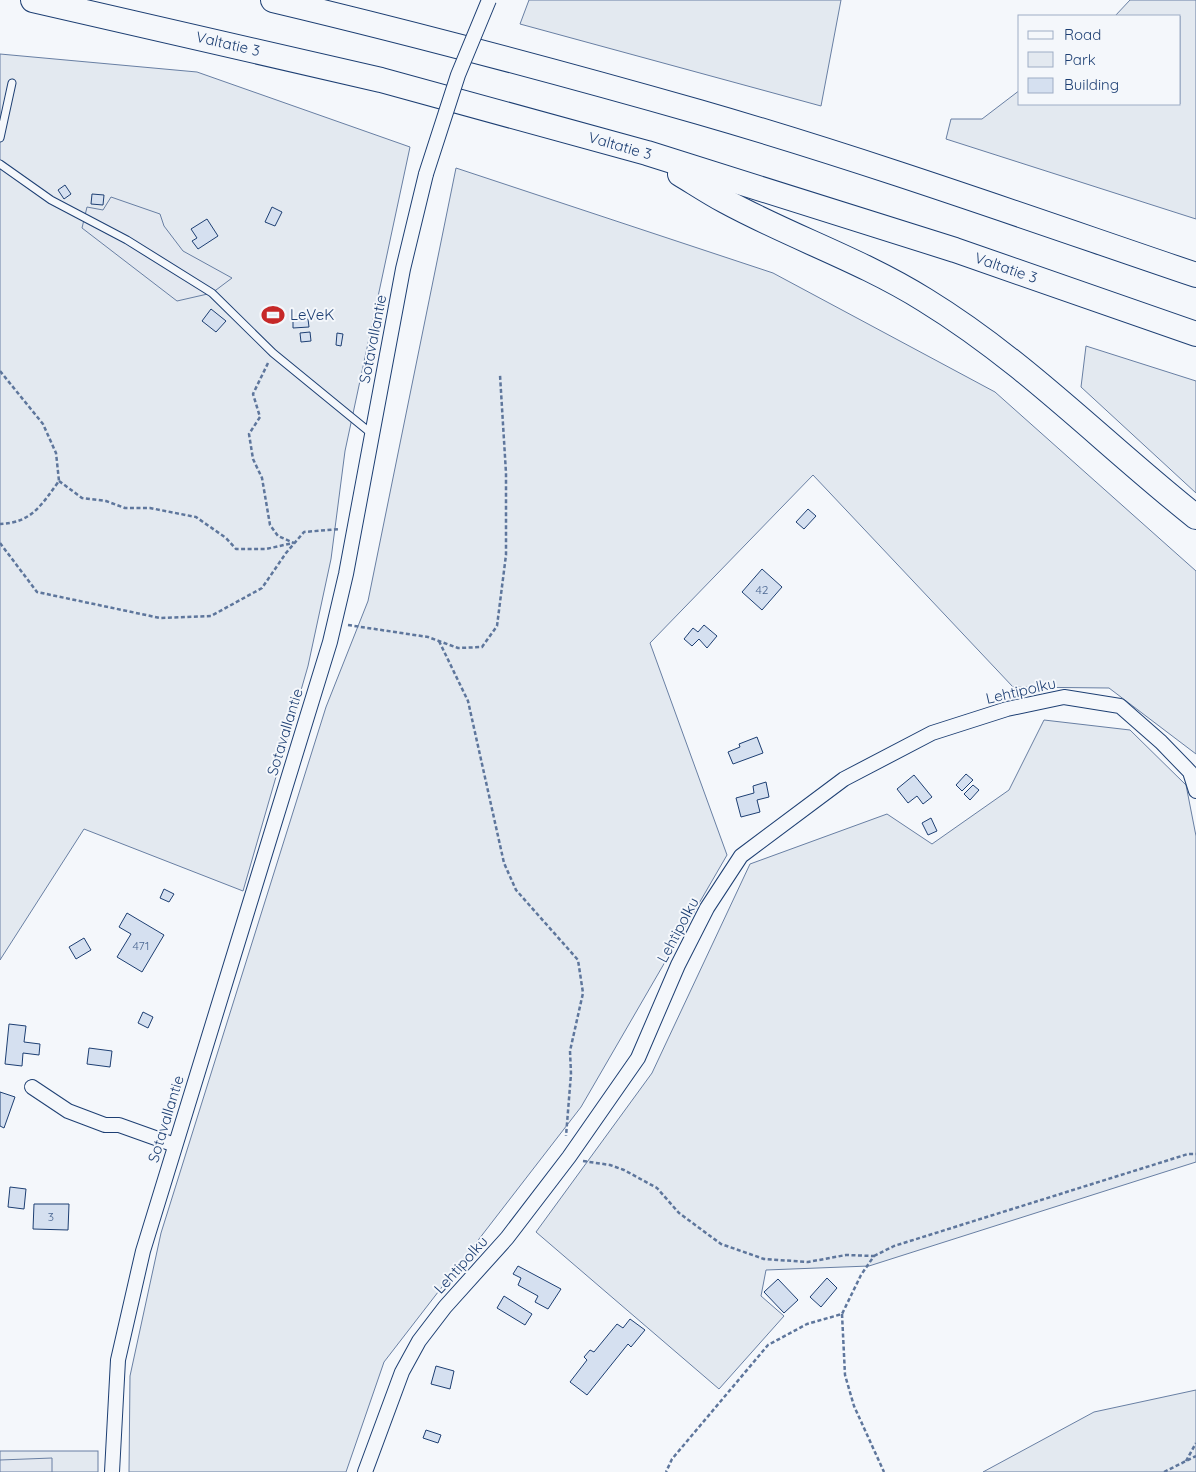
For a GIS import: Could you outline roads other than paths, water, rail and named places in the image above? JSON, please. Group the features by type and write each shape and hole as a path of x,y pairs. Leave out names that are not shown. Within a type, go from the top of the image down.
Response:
{"highway":[{"name":"Valtatie 3","path":"33,0 81,5 381,80 646,153 954,250 1196,334"},
{"path":"273,0 400,30 700,113 959,194 1196,275"},
{"path":"646,153 725,202 859,263 925,300 995,347 1049,390 1153,482 1196,517"}],"street":[{"name":"Sotavallantie","path":"112,1472 118,1360 143,1251 334,623 355,528 403,269 426,174 458,75 489,0"},
{"name":"Lehtipolku","path":"365,1472 402,1372 420,1341 445,1307 507,1238 569,1157 638,1058 678,965 707,908 741,856 844,779 932,733 1007,709 1064,697 1120,706 1161,742 1190,772 1196,791"},
{"path":"32,1087 68,1111 105,1125 120,1126 175,1145"}],"lane":[{"path":"0,138 12,83"},
{"path":"0,164 51,200 127,240 212,293 273,352 372,434"}],"place":[{"name":"LeVeK","path":"273,315"}]}
